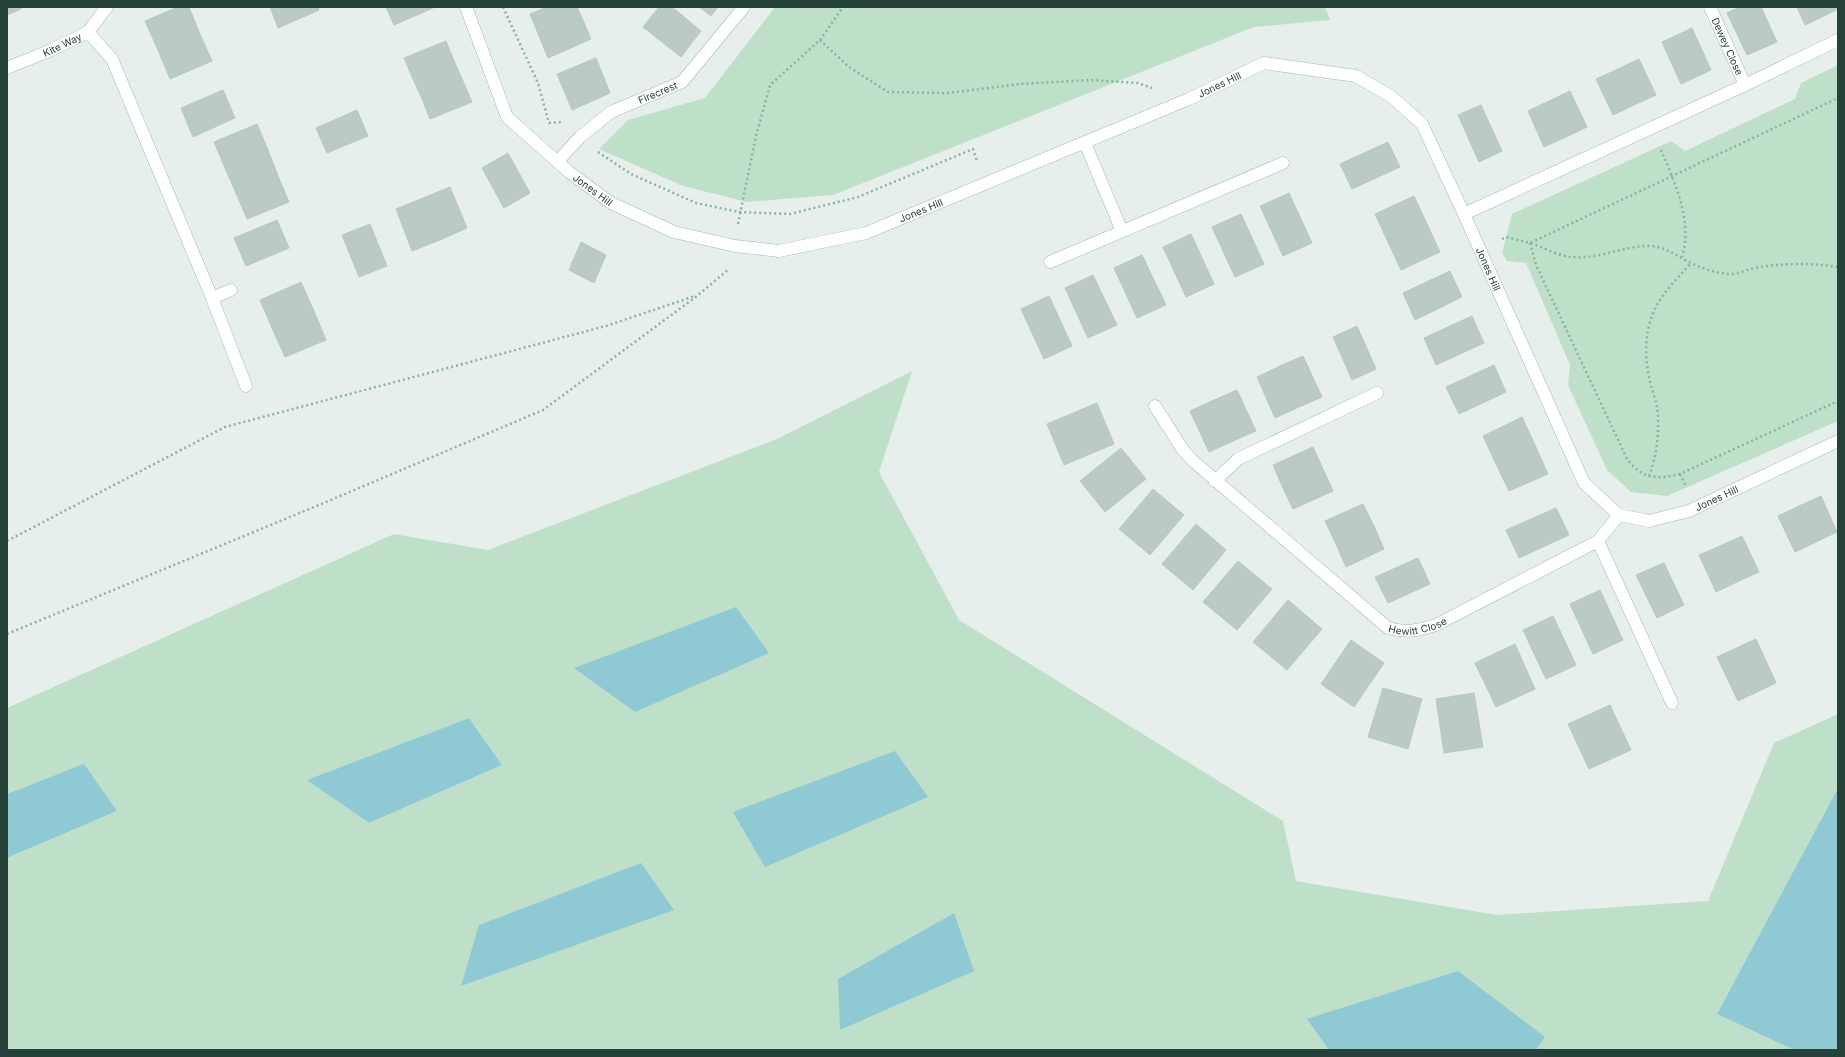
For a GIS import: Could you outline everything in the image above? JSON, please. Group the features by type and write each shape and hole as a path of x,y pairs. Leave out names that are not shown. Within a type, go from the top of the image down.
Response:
{"street":[{"name":"Kite Way","path":"7,68 50,51 88,32 107,7"},
{"name":"Jones Hill","path":"466,7 507,117 569,172 611,203 674,232 735,246 779,251 866,233 1189,99 1264,63 1356,76 1392,97 1422,124 1464,214 1584,483 1619,515 1649,521 1689,511 1838,441"},
{"name":"Firecrest","path":"558,161 580,137 612,112 682,82 744,7"},
{"name":"Dewey Close","path":"1710,7 1745,86"},
{"path":"88,32 112,59 212,298 246,386"},
{"path":"1464,214 1745,86 1838,40"},
{"path":"1085,143 1122,231"},
{"path":"1050,262 1283,163"},
{"path":"212,298 231,290"},
{"path":"1215,481 1238,459 1377,393"},
{"name":"Hewitt Close","path":"1154,406 1183,450 1215,481 1388,628 1404,632 1421,630 1436,625 1598,542 1619,515"},
{"path":"1598,542 1672,703"}],"path":[{"path":"503,7 538,83 549,123 574,121 580,137 601,154 631,174 696,203 739,212 790,214 858,197 973,149 987,184"},
{"path":"7,634 319,505 543,410 697,296 730,269 735,246 739,212 756,136 770,85 820,40 842,7"},
{"path":"820,40 849,67 888,92 948,93 1020,84 1091,80 1138,83 1153,88"},
{"path":"1530,243 1838,98"},
{"path":"1661,150 1672,176 1685,227 1686,244 1682,257"},
{"path":"1480,250 1506,237 1530,243 1570,257 1600,254 1628,247 1650,246 1670,250 1691,263 1707,270 1732,274 1758,267 1788,264 1815,264 1838,267"},
{"path":"1530,243 1536,264 1627,459 1634,469 1649,476 1665,478 1680,474 1838,401"},
{"path":"1649,476 1655,452 1657,408 1647,366 1646,347 1648,327 1654,310 1667,291 1691,263"},
{"path":"722,268 736,269"},
{"path":"7,541 226,428 606,326 697,296"}],"green space":[{"path":"775,7 1325,7 1330,20 1254,27 833,195 747,202 683,186 599,149 628,120 705,98"},
{"path":"1838,65 1838,421 1667,496 1631,492 1607,470 1568,385 1570,365 1526,263 1507,261 1502,253 1512,214 1671,141 1685,151 1795,99 1801,83"},
{"path":"912,371 879,472 959,620 1283,821 1296,881 1497,915 1708,901 1774,743 1838,714 1838,788 1717,1014 1794,1050 1536,1050 1544,1037 1308,1019 1329,1050 7,1050 7,858 117,811 84,765 7,794 7,708 394,534 488,550 777,439","holes":["469,718 502,765 369,823 308,780"]}],"water":[{"path":"736,607 769,653 635,712 574,668"},
{"path":"469,718 502,765 369,823 307,780"},
{"path":"895,751 928,797 765,867 733,812"},
{"path":"84,764 117,811 7,858 7,794"},
{"path":"1838,788 1838,1050 1794,1050 1717,1014"},
{"path":"641,863 674,910 461,986 479,925"},
{"path":"954,913 974,971 840,1030 838,979"},
{"path":"1458,971 1545,1037 1536,1050 1329,1050 1307,1019"}],"building":[{"path":"7,7 20,7 21,9 7,15"},
{"path":"178,7 189,7 199,32 158,50 145,21"},
{"path":"270,7 318,7 319,10 278,28"},
{"path":"386,7 433,7 433,8 394,25"},
{"path":"547,7 577,7 582,18 539,36 530,14"},
{"path":"659,7 672,7 701,31 681,57 643,27"},
{"path":"699,7 718,7 711,16"},
{"path":"1740,7 1761,7 1777,42 1747,55 1727,13"},
{"path":"1797,7 1822,7 1826,15 1805,25"},
{"path":"1822,7 1838,7 1838,9 1826,15"},
{"path":"582,18 591,39 548,58 539,36"},
{"path":"1692,28 1711,70 1681,84 1662,42"},
{"path":"199,32 212,61 170,79 158,50"},
{"path":"446,41 454,61 413,79 404,58"},
{"path":"596,58 610,93 572,110 557,74"},
{"path":"1639,59 1656,95 1634,105 1618,69"},
{"path":"454,61 463,81 422,99 413,79"},
{"path":"1618,69 1634,105 1613,115 1596,79"},
{"path":"463,81 472,102 430,119 422,99"},
{"path":"223,90 235,118 193,137 181,108"},
{"path":"1570,91 1587,127 1566,137 1549,101"},
{"path":"1549,101 1566,137 1544,147 1528,111"},
{"path":"1481,105 1502,151 1479,162 1458,115"},
{"path":"357,110 368,136 327,153 316,128"},
{"path":"257,124 268,150 225,168 214,142"},
{"path":"1388,142 1400,167 1352,189 1340,164"},
{"path":"268,150 278,176 236,193 225,168"},
{"path":"508,153 530,193 504,208 482,168"},
{"path":"278,176 289,202 247,219 236,193"},
{"path":"450,187 467,228 440,240 423,198"},
{"path":"1289,193 1312,243 1283,256 1260,206"},
{"path":"1414,196 1427,224 1388,242 1375,214"},
{"path":"423,198 440,240 412,251 396,209"},
{"path":"1241,214 1264,264 1235,277 1212,227"},
{"path":"277,220 289,248 246,266 234,238"},
{"path":"370,224 387,266 359,277 342,235"},
{"path":"1427,224 1440,252 1401,270 1388,242"},
{"path":"1191,234 1214,284 1186,297 1163,247"},
{"path":"581,242 606,255 594,283 569,270"},
{"path":"1142,255 1166,305 1137,318 1114,268"},
{"path":"1450,271 1462,297 1415,320 1403,293"},
{"path":"1093,275 1117,325 1088,338 1065,288"},
{"path":"301,282 314,311 272,328 260,300"},
{"path":"1049,296 1072,346 1044,359 1021,309"},
{"path":"314,311 326,340 285,357 272,328"},
{"path":"1472,316 1484,343 1436,365 1424,338"},
{"path":"1357,326 1376,369 1352,380 1333,337"},
{"path":"1303,356 1322,397 1299,407 1280,366"},
{"path":"1494,365 1506,392 1459,414 1446,387"},
{"path":"1280,366 1299,407 1275,418 1257,377"},
{"path":"1237,390 1256,431 1233,441 1214,400"},
{"path":"1214,400 1233,441 1209,452 1190,411"},
{"path":"1097,403 1114,444 1064,465 1047,424"},
{"path":"1522,417 1535,445 1496,464 1483,436"},
{"path":"1535,445 1548,474 1509,491 1496,464"},
{"path":"1313,447 1323,469 1283,488 1273,465"},
{"path":"1121,448 1146,479 1105,512 1080,481"},
{"path":"1323,469 1333,491 1293,509 1283,488"},
{"path":"1153,489 1184,515 1150,555 1119,529"},
{"path":"1821,496 1837,532 1816,542 1799,506"},
{"path":"1363,504 1374,526 1336,544 1325,521"},
{"path":"1799,506 1816,542 1795,552 1778,516"},
{"path":"1556,508 1569,535 1519,558 1506,530"},
{"path":"1196,524 1226,550 1193,590 1162,564"},
{"path":"1374,526 1384,549 1346,567 1336,544"},
{"path":"1742,536 1759,572 1737,582 1720,546"},
{"path":"1720,546 1737,582 1716,592 1699,555"},
{"path":"1418,558 1430,584 1388,603 1375,577"},
{"path":"1238,561 1272,589 1237,630 1203,602"},
{"path":"1664,563 1684,605 1657,618 1636,575"},
{"path":"1600,590 1623,640 1593,654 1570,604"},
{"path":"1288,600 1322,629 1287,670 1253,642"},
{"path":"1553,616 1576,665 1546,679 1523,630"},
{"path":"1756,639 1776,683 1738,701 1717,657"},
{"path":"1351,640 1384,663 1354,707 1321,684"},
{"path":"1515,644 1535,689 1496,707 1475,663"},
{"path":"1383,688 1422,699 1408,749 1368,737"},
{"path":"1474,693 1483,747 1444,753 1436,699"},
{"path":"1610,705 1631,750 1589,769 1568,724"}]}
